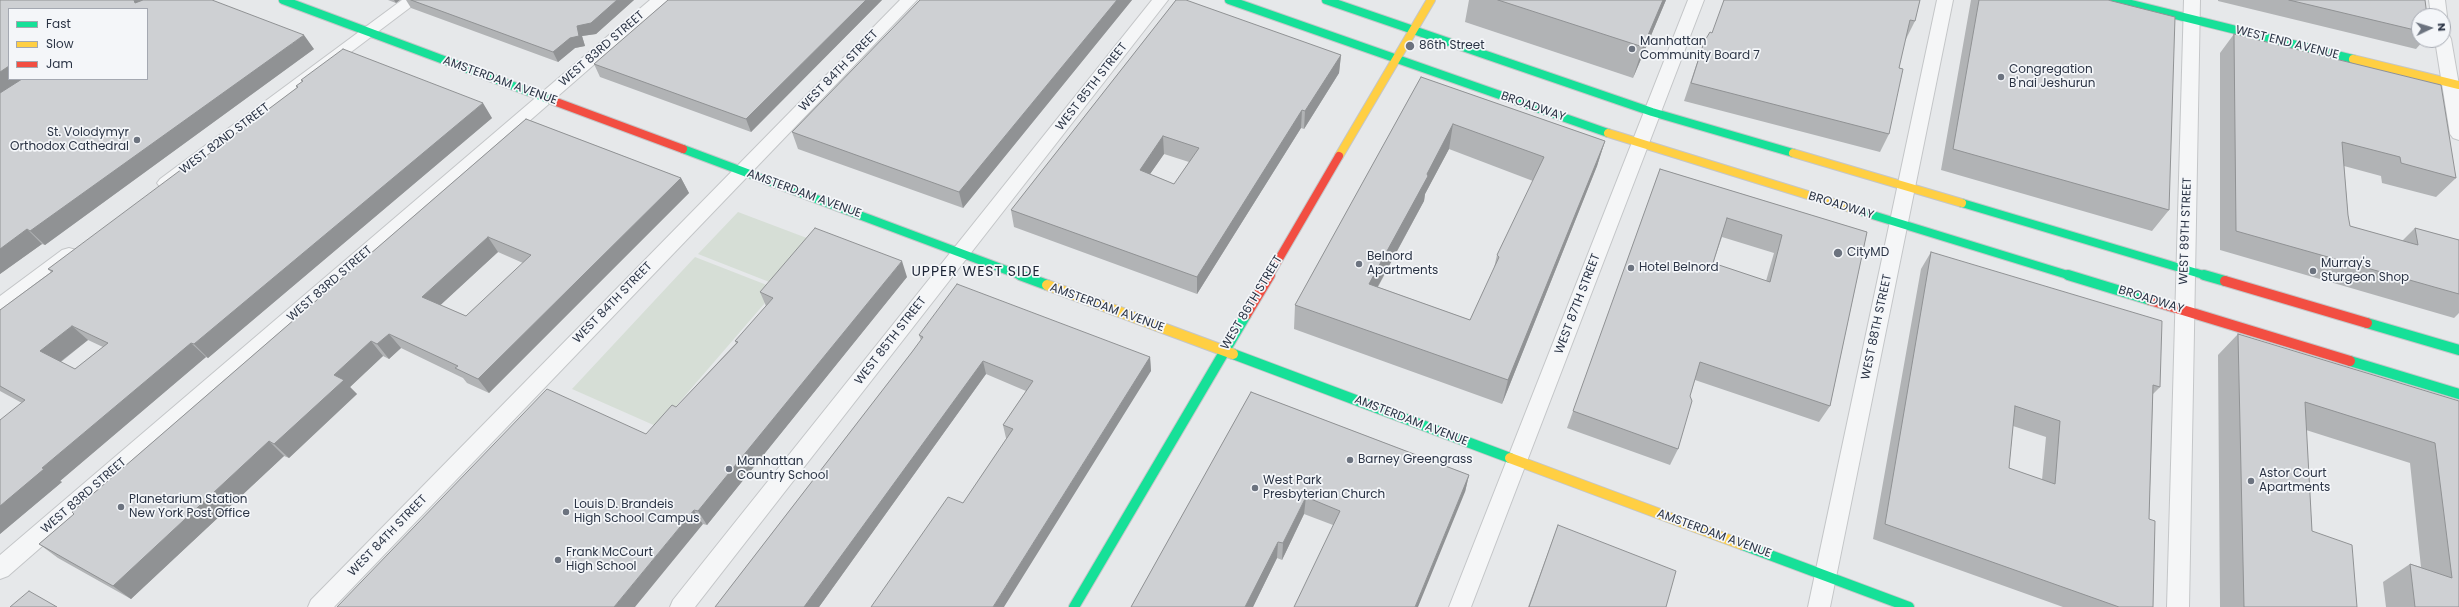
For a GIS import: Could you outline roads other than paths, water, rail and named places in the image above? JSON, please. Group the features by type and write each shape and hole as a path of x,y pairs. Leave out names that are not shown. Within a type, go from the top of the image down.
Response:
{"main road":[{"name":"AMSTERDAM AVENUE","path":"283,0 1909,607"},
{"name":"BROADWAY","path":"1230,0 1640,144 2459,394"},
{"path":"1326,0 1652,112 2459,350"},
{"name":"WEST 86TH STREET","path":"1074,607 1431,0"},
{"name":"WEST END AVENUE","path":"2116,0 2455,84"}],"street":[{"name":"WEST 82ND STREET","path":"153,192 412,0"},
{"name":"WEST 83RD STREET","path":"0,569 660,0"},
{"name":"WEST 84TH STREET","path":"319,607 908,0"},
{"name":"WEST 85TH STREET","path":"682,607 1160,0"},
{"name":"WEST 87TH STREET","path":"1460,607 1696,0"},
{"name":"WEST 88TH STREET","path":"1819,607 1945,0"},
{"name":"WEST 89TH STREET","path":"2178,607 2183,310 2192,0"},
{"path":"2445,48 2455,84 2459,134"},
{"path":"0,306 83,245"}],"place":[{"name":"86th Street","path":"1410,46"},
{"name":"Manhattan Community Board 7","path":"1632,49"},
{"name":"Congregation B'nai Jeshurun","path":"2001,77"},
{"name":"St. Volodymyr Orthodox Cathedral","path":"137,140"},
{"name":"CityMD","path":"1838,253"},
{"name":"Belnord Apartments","path":"1359,264"},
{"name":"Hotel Belnord","path":"1631,268"},
{"name":"Murray's Sturgeon Shop","path":"2313,271"},
{"name":"Barney Greengrass","path":"1350,460"},
{"name":"Manhattan Country School","path":"729,469"},
{"name":"Astor Court Apartments","path":"2251,481"},
{"name":"West Park Presbyterian Church","path":"1255,488"},
{"name":"Planetarium Station New York Post Office","path":"121,507"},
{"name":"Louis D. Brandeis High School Campus","path":"566,512"},
{"name":"Frank McCourt High School","path":"558,560"}],"district":[{"name":"UPPER WEST SIDE","path":"976,272"}]}
